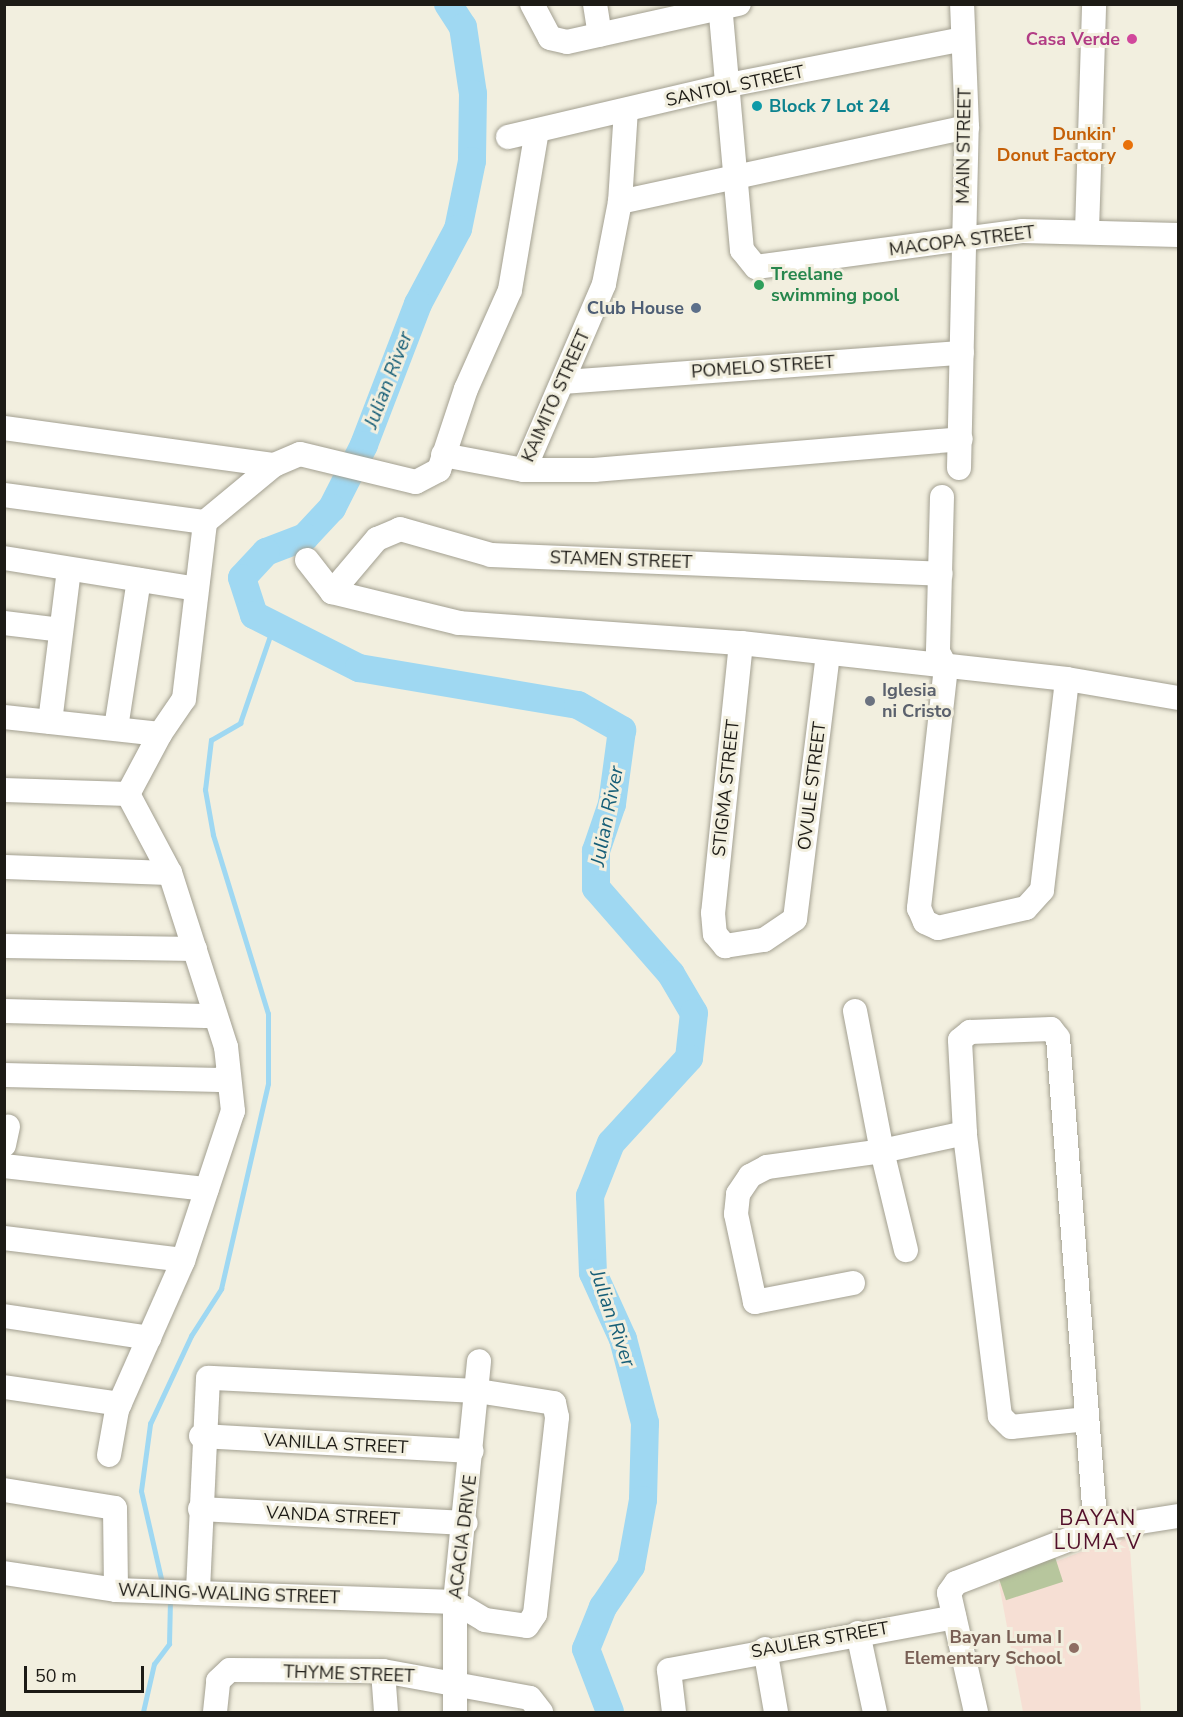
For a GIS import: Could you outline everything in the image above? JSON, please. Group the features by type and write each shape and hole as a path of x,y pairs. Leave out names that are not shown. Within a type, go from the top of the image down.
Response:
{"street":[{"path":"532,4 550,38 567,42 600,35 657,13 726,6"},
{"path":"595,4 600,35"},
{"name":"MAIN STREET","path":"958,468 961,439 962,237 967,127 962,4"},
{"path":"1087,231 1094,4"},
{"name":"MACOPA STREET","path":"726,6 729,85 742,250 756,267 962,237 1087,231 1179,235"},
{"name":"SANTOL STREET","path":"508,137 729,85 963,39"},
{"name":"KAIMITO STREET","path":"524,471 604,284 620,202 626,110"},
{"path":"620,202 737,179 967,127"},
{"path":"128,795 159,735 184,699 205,522 274,465 300,454 321,455 416,482 439,470 443,454 510,290 537,131"},
{"name":"POMELO STREET","path":"564,382 962,353"},
{"path":"4,428 274,465"},
{"path":"443,454 524,471 594,470 961,439"},
{"path":"4,495 205,522"},
{"path":"942,497 942,574 938,652 946,667 919,908 925,922 938,928 1026,908 1042,890 1066,679"},
{"name":"STAMEN STREET","path":"332,592 377,539 400,529 491,555 942,574"},
{"path":"4,558 196,589"},
{"path":"307,560 332,592 459,623 741,643 1066,679 1179,698"},
{"path":"50,722 69,569"},
{"path":"116,728 139,580"},
{"path":"4,623 61,630"},
{"name":"STIGMA STREET","path":"741,643 715,934 725,946 744,946 795,918"},
{"name":"OVULE STREET","path":"795,918 828,653"},
{"path":"4,717 116,728 159,735"},
{"path":"4,790 128,795"},
{"path":"109,1455 120,1404 183,1260 233,1111 227,1074 226,1047 170,873 128,795"},
{"path":"4,867 170,873"},
{"path":"4,946 195,949"},
{"path":"4,1011 215,1016"},
{"path":"855,1011 882,1151 906,1250"},
{"path":"1087,1419 1011,1427 1000,1416 965,1133 964,1035 1056,1032 1096,1528"},
{"path":"4,1074 220,1080 227,1074"},
{"path":"853,1283 755,1302 736,1214 738,1194 750,1176 766,1167 882,1151 965,1133"},
{"path":"4,1166 207,1189"},
{"path":"4,1238 183,1260"},
{"path":"4,1316 149,1338"},
{"name":"ACACIA DRIVE","path":"454,1713 452,1681 455,1602 466,1523 479,1361"},
{"path":"180,1593 200,1509 204,1384 216,1376 477,1391 548,1400 557,1417 534,1619 519,1627 485,1620 455,1602"},
{"path":"4,1387 120,1404"},
{"name":"VANILLA STREET","path":"201,1436 472,1451"},
{"path":"4,1490 115,1508 116,1590"},
{"name":"VANDA STREET","path":"200,1509 466,1523"},
{"path":"976,1713 949,1593 956,1583 1096,1528 1179,1516"},
{"name":"WALING-WALING STREET","path":"4,1573 116,1590 455,1602"},
{"name":"SAULER STREET","path":"675,1713 669,1670 765,1649 954,1617"},
{"path":"858,1633 875,1713"},
{"path":"765,1649 776,1713"},
{"path":"383,1671 386,1713"},
{"name":"THYME STREET","path":"215,1713 222,1673 383,1671 452,1681 530,1698 541,1711"}],"shaded area":[{"name":"Bayan Luma I Elementary School","path":"1129,1533 1141,1712 1023,1712 999,1584"}],"green space":[{"path":"1055,1557 1063,1582 1006,1600 998,1576"}],"waterway":[{"name":"Julian River","path":"448,4 463,27 473,94 472,161 458,229 418,304 364,445 332,508 305,537 266,552 242,578 254,615 359,668 578,705 622,730 612,804 596,851 596,888 671,974 694,1013 689,1058 611,1143 590,1196 593,1273 623,1339 645,1423 643,1500 631,1566 603,1607 586,1649 610,1712"},
{"path":"162,1583 141,1491 150,1424 191,1336 221,1289 268,1084 268,1014 213,835 205,790 211,740 240,723 273,627"},
{"path":"143,1712 154,1664 169,1644 170,1599"}],"place":[{"name":"Casa Verde","path":"1132,39"},
{"name":"Block 7 Lot 24","path":"757,106"},
{"name":"Dunkin' Donut Factory","path":"1128,145"},
{"name":"Treelane swimming pool","path":"759,285"},
{"name":"Club House","path":"696,308"},
{"name":"Iglesia ni Cristo","path":"870,701"},
{"name":"Bayan Luma I Elementary School","path":"1074,1648"}],"district":[{"name":"BAYAN LUMA V","path":"1098,1530"}]}
